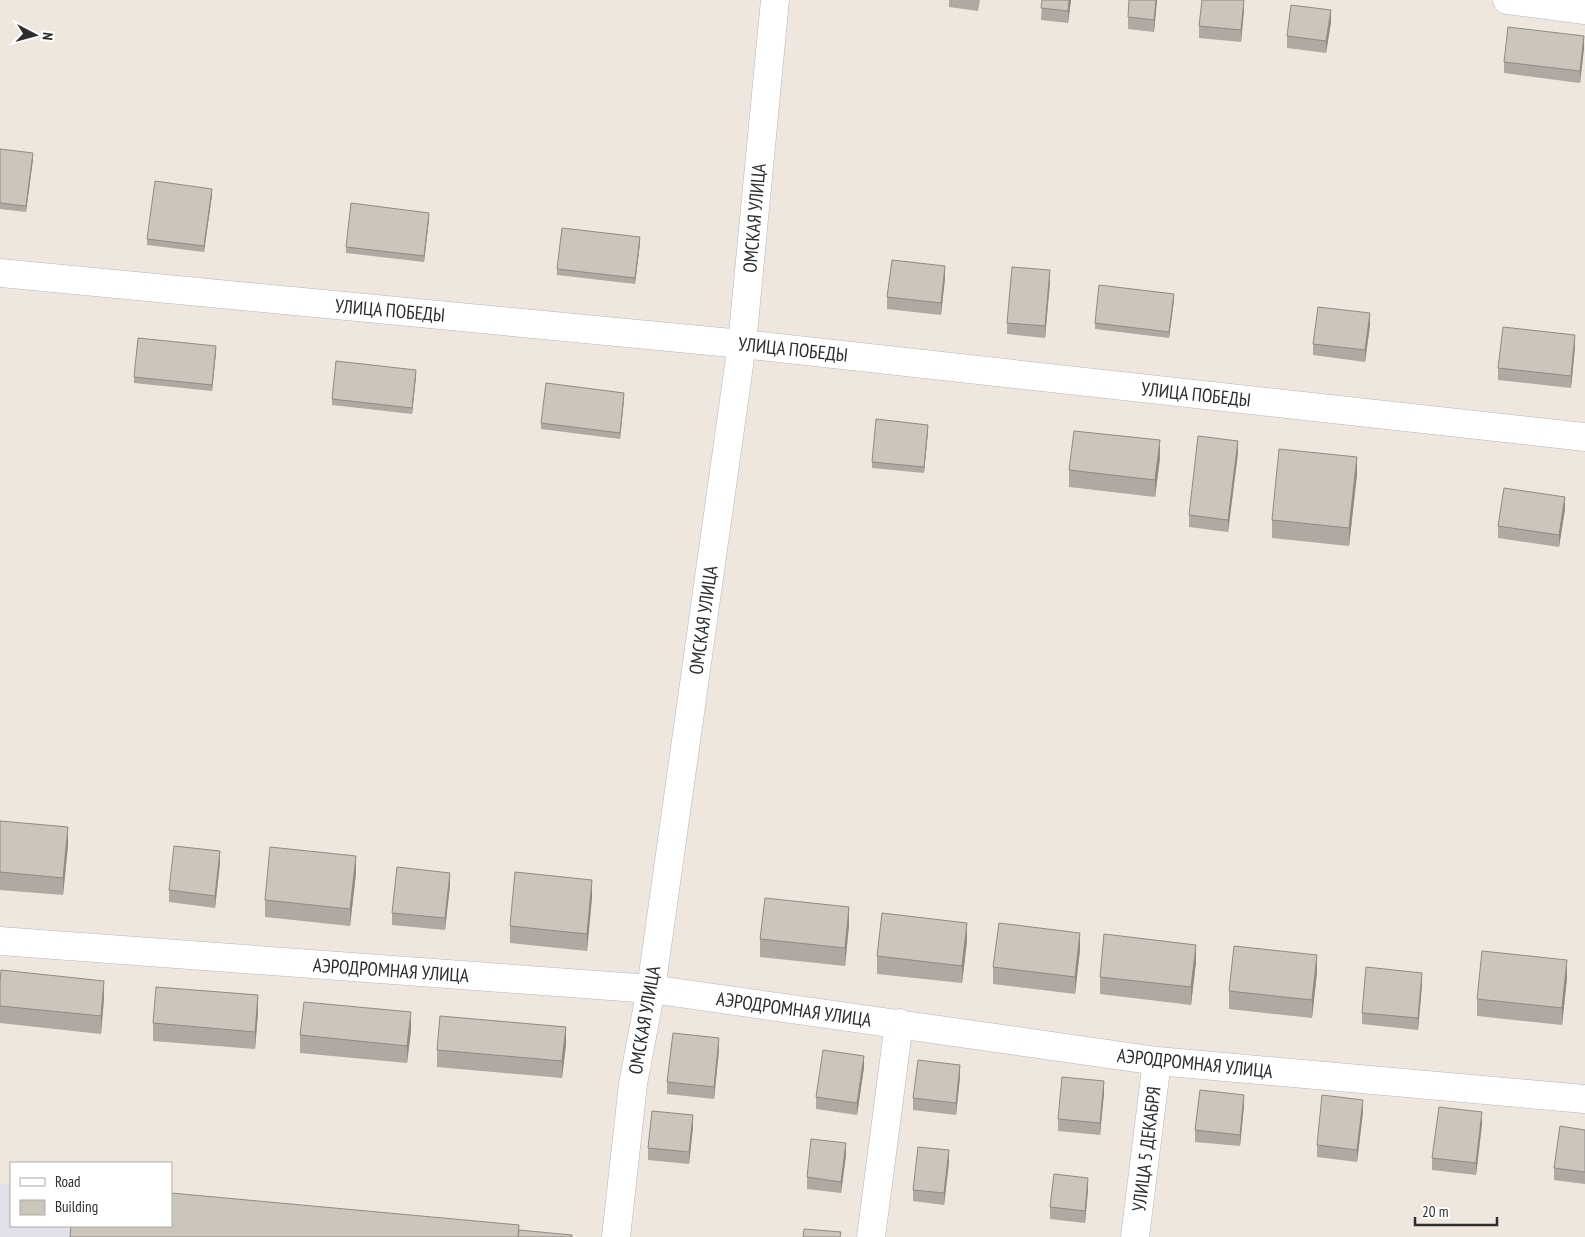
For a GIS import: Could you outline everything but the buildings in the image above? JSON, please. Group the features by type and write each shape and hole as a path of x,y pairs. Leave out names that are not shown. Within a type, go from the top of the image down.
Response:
{"street":[{"name":"ОМСКАЯ УЛИЦА","path":"616,1237 633,1084 651,989 742,344 775,0"},
{"path":"1507,0 1585,10"},
{"name":"УЛИЦА ПОБЕДЫ","path":"0,273 742,344 1585,438"},
{"name":"АЭРОДРОМНАЯ УЛИЦА","path":"0,941 651,989 1157,1061 1585,1099"},
{"path":"871,1237 899,1023"},
{"name":"УЛИЦА 5 ДЕКАБРЯ","path":"1135,1237 1157,1061"}],"shaded area":[{"path":"0,1183 10,1185 10,1227 172,1226 427,1237 0,1237"}]}
